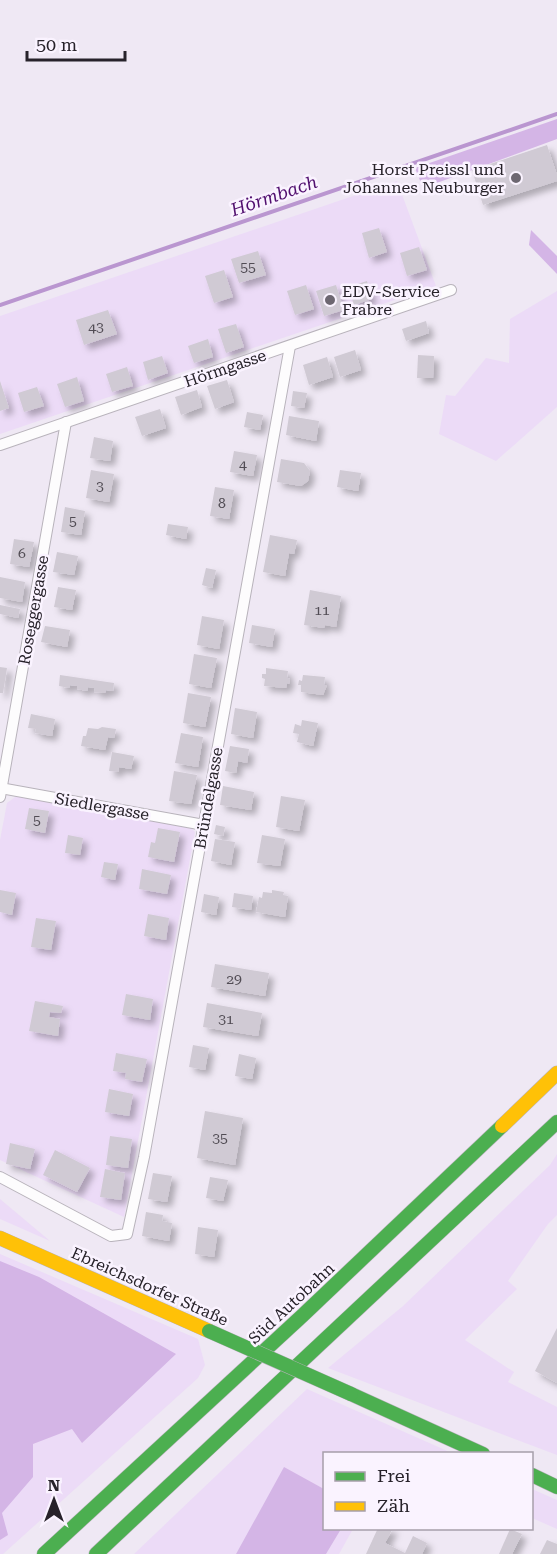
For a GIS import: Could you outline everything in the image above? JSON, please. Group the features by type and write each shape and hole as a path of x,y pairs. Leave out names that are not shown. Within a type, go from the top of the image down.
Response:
{"main road":[{"name":"Süd Autobahn","path":"44,1554 318,1301 557,1073"},
{"path":"96,1554 557,1122"},
{"name":"Ebreichsdorfer Straße","path":"0,1238 479,1452"},
{"path":"533,1476 557,1487"}],"street":[{"name":"Hörmgasse","path":"0,445 451,290"},
{"name":"Bründelgasse","path":"0,1177 111,1236 127,1234 144,1157 290,346"},
{"name":"Roseggergasse","path":"1,791 66,422"},
{"name":"Siedlergasse","path":"1,791 204,825"}],"shaded area":[{"path":"557,119 557,139 423,188 415,168"},
{"path":"397,181 436,286 0,434 0,316"},
{"path":"531,230 557,256 557,274 529,245"},
{"path":"557,291 557,407 496,461 439,434 446,395 455,396 486,358 509,363 510,319"},
{"path":"18,795 190,827 195,832 124,1217 0,1160 0,840 7,803"},
{"path":"557,1154 557,1215 548,1224 508,1281 517,1289 465,1340 514,1372 508,1382 557,1407 557,1455 328,1368 403,1306 550,1165"},
{"path":"0,1199 50,1241 0,1219"},
{"path":"0,1254 198,1339 205,1365 198,1378 3,1554 0,1554"},
{"path":"0,1261 39,1277 176,1354 82,1443 72,1429 33,1444 33,1477 2,1513 8,1535 0,1540"},
{"path":"307,1389 450,1452 323,1452 323,1488 284,1468 236,1554 134,1554"},
{"path":"284,1467 323,1488 323,1530 340,1530 326,1554 236,1554"},
{"path":"533,1489 557,1500 557,1529 533,1518"},
{"path":"340,1530 352,1530 339,1554 326,1554"}],"building":[{"name":"Horst Preissl und Johannes Neuburger","path":"547,145 557,181 483,205 472,170"},
{"path":"379,228 387,252 369,258 362,233"},
{"path":"419,247 427,270 407,276 400,253"},
{"path":"258,251 266,275 239,283 231,259"},
{"path":"224,270 233,297 214,303 205,276"},
{"path":"367,281 372,299 354,305 348,287"},
{"path":"306,285 314,309 295,315 287,291"},
{"name":"EDV-Service Frabre","path":"336,285 344,310 324,316 316,291"},
{"path":"108,310 117,334 84,345 76,320"},
{"path":"426,321 429,333 406,341 402,329"},
{"path":"236,324 244,347 226,353 218,329"},
{"path":"208,339 213,357 194,363 188,346"},
{"path":"355,350 361,370 340,377 334,357"},
{"path":"418,355 434,356 433,378 417,378"},
{"path":"162,356 168,373 148,380 143,362"},
{"path":"327,357 333,377 309,385 303,365"},
{"path":"127,367 133,386 112,392 106,374"},
{"path":"77,377 84,401 65,407 57,384"},
{"path":"227,380 234,402 215,409 207,386"},
{"path":"0,381 9,408 0,411"},
{"path":"37,387 44,406 24,412 18,393"},
{"path":"197,390 202,407 181,415 175,397"},
{"path":"293,391 307,393 304,408 291,406"},
{"path":"160,409 166,428 142,436 135,417"},
{"path":"247,412 263,415 260,430 244,427"},
{"path":"289,416 319,421 316,441 286,435"},
{"path":"94,437 113,441 110,461 90,458"},
{"path":"234,451 257,455 253,476 230,472"},
{"path":"281,459 304,463 310,471 308,481 301,486 277,482"},
{"path":"91,470 114,474 109,502 86,498"},
{"path":"340,470 361,473 358,491 337,487"},
{"path":"215,487 234,490 229,519 210,516"},
{"path":"65,507 85,511 81,535 61,532"},
{"path":"168,524 188,527 186,539 166,535"},
{"path":"270,535 297,540 294,554 289,553 285,576 263,572"},
{"path":"14,539 34,542 29,567 10,564"},
{"path":"57,552 78,556 74,575 53,572"},
{"path":"206,568 216,570 212,588 202,585"},
{"path":"0,577 25,582 22,602 0,598"},
{"path":"58,587 76,590 72,610 54,607"},
{"path":"310,590 341,596 336,627 304,625"},
{"path":"0,605 20,609 18,618 0,614"},
{"path":"202,616 224,620 219,649 197,645"},
{"path":"252,625 275,629 272,647 249,643"},
{"path":"45,626 70,630 67,647 41,642"},
{"path":"194,654 217,658 211,688 189,684"},
{"path":"0,667 7,668 3,693 0,693"},
{"path":"266,668 288,671 287,678 290,679 286,688 264,686 265,679 262,678 262,674 266,674"},
{"path":"60,675 114,683 113,691 94,692 95,688 88,687 87,691 77,689 77,686 70,685 69,688 59,686"},
{"path":"303,675 325,677 324,685 327,685 323,695 301,692 301,685 298,685"},
{"path":"188,693 211,697 205,727 183,723"},
{"path":"235,708 257,712 253,738 231,734"},
{"path":"31,714 55,719 52,736 35,733 36,729 28,728"},
{"path":"302,720 318,723 313,746 297,742 299,734 293,733 295,724 301,726"},
{"path":"88,728 116,729 114,738 108,737 105,750 81,746"},
{"path":"181,733 203,737 198,767 175,763"},
{"path":"230,746 249,749 247,763 238,761 236,773 225,771"},
{"path":"112,752 134,756 131,769 119,767 118,772 109,771"},
{"path":"174,771 197,775 191,804 169,801"},
{"path":"223,786 254,792 251,810 220,805"},
{"path":"281,796 305,800 299,831 276,827"},
{"path":"29,808 49,811 45,833 25,829"},
{"path":"216,825 225,827 223,836 214,834"},
{"path":"158,828 180,832 174,862 148,857 151,842 155,843"},
{"path":"68,835 83,838 80,855 65,853"},
{"path":"262,835 285,839 280,866 257,863"},
{"path":"215,839 235,842 231,865 211,861"},
{"path":"104,862 118,864 115,880 101,877"},
{"path":"142,869 171,875 167,894 139,889"},
{"path":"0,890 16,893 12,915 0,912"},
{"path":"272,890 284,892 283,895 288,896 285,917 256,912 259,897 262,898 263,892 272,893"},
{"path":"234,893 253,896 251,910 232,907"},
{"path":"204,894 219,897 216,915 201,912"},
{"path":"148,914 169,918 166,940 144,936"},
{"path":"36,918 56,921 51,950 31,947"},
{"path":"215,964 269,973 265,996 211,987"},
{"path":"126,994 153,999 150,1020 122,1015"},
{"path":"35,1001 63,1006 61,1013 50,1012 49,1017 60,1019 58,1036 29,1031"},
{"path":"207,1003 262,1013 258,1036 203,1027"},
{"path":"193,1045 209,1048 205,1070 189,1067"},
{"path":"116,1053 147,1059 142,1082 125,1079 126,1073 113,1071"},
{"path":"239,1054 256,1058 252,1079 235,1076"},
{"path":"109,1089 133,1094 129,1116 105,1112"},
{"path":"205,1111 243,1118 235,1165 197,1158"},
{"path":"110,1136 132,1139 128,1168 106,1165"},
{"path":"10,1143 35,1149 30,1169 6,1164"},
{"path":"55,1150 90,1168 77,1192 43,1175"},
{"path":"105,1169 125,1173 121,1200 100,1197"},
{"path":"153,1173 172,1176 167,1202 148,1199"},
{"path":"210,1177 228,1180 223,1201 206,1198"},
{"path":"146,1212 163,1215 162,1221 172,1223 169,1241 142,1236"},
{"path":"198,1227 218,1230 214,1257 195,1254"},
{"path":"557,1328 557,1383 535,1371"},
{"path":"377,1530 392,1530 385,1543 405,1553 413,1536 427,1543 422,1554 366,1554"},
{"path":"510,1530 522,1534 512,1554 499,1554"},
{"path":"547,1540 557,1544 557,1554 540,1554"}],"waterway":[{"name":"Hörmbach","path":"0,305 557,114"}],"traffic: fast":[{"path":"96,1554 557,1122"},
{"path":"44,1554 302,1316 502,1126"},
{"path":"209,1331 351,1394"},
{"path":"351,1394 479,1452"},
{"path":"533,1475 557,1487"}],"traffic: slow":[{"path":"502,1126 557,1073"},
{"path":"0,1238 209,1331"}],"place":[{"name":"Horst Preissl und Johannes Neuburger","path":"516,178"},
{"name":"EDV-Service Frabre","path":"330,300"}]}
